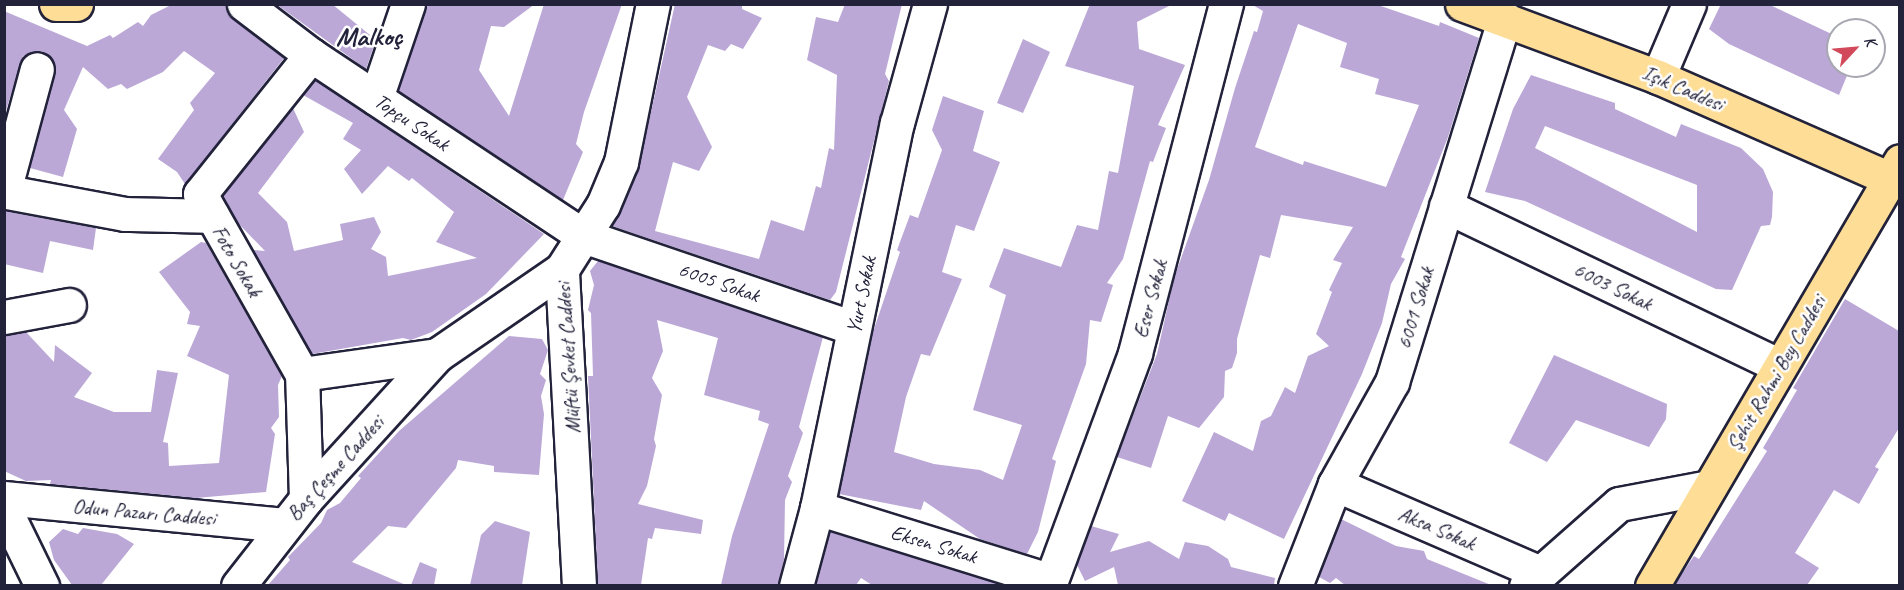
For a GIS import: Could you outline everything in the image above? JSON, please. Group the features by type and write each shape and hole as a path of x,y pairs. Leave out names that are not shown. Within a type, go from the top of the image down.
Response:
{"main road":[{"path":"56,4 76,4"},
{"name":"Işık Caddesi","path":"1462,4 1505,18 1658,77 1896,175"},
{"name":"Şehit Rahmi Bey Caddesi","path":"1652,585 1780,366 1896,175"}],"street":[{"name":"Topçu Sokak","path":"244,4 311,55 583,236"},
{"path":"376,98 408,4"},
{"name":"Müftü Şevket Caddesi","path":"579,585 562,269 603,205 621,162 653,4"},
{"name":"Yurt Sokak","path":"796,585 816,508 897,123 930,4"},
{"name":"Eser Sokak","path":"1050,583 1135,353 1226,4"},
{"path":"1658,77 1689,4"},
{"name":"6001 Sokak","path":"1295,585 1335,484 1392,382 1505,18"},
{"name":"Foto Sokak","path":"306,499 302,374 200,194 311,55"},
{"path":"37,69 6,192 125,214 212,216"},
{"name":"6003 Sokak","path":"1446,206 1780,366"},
{"name":"6005 Sokak","path":"583,236 854,328"},
{"name":"Baş Çeşme Caddesi","path":"238,585 306,499 436,356 562,269"},
{"path":"4,317 69,305"},
{"name":"Baş Çeşme Caddesi","path":"302,374 436,356"},
{"name":"Aksa Sokak","path":"1335,484 1532,579"},
{"path":"1532,579 1618,504 1709,487"},
{"name":"Odun Pazarı Caddesi","path":"4,498 284,525"},
{"path":"4,508 42,585"},
{"name":"Eksen Sokak","path":"816,508 1050,583"}],"building":[{"path":"173,4 226,4 233,19 284,58 185,184 177,172 158,159 194,110 190,103 215,73 184,51 163,72 127,89 121,84 108,89 83,67 64,110 77,129 63,177 30,168 55,65 42,51 23,56 4,117 4,11 87,46 110,35 113,38 138,22 143,26 151,15"},
{"path":"276,4 332,4 376,40 366,69"},
{"path":"426,4 535,4 504,27 491,26 479,70 509,116 544,4 622,4 584,112 576,144 583,152 563,200 398,91"},
{"path":"675,4 742,4 742,9 762,18 743,49 731,44 725,51 708,45 687,97 712,147 699,171 673,162 655,231 759,259 771,220 804,231 816,186 821,188 829,148 834,150 837,75 807,60 816,17 838,22 845,4 902,4 885,74 889,81 836,292 830,300 612,226 639,166"},
{"path":"1090,4 1173,4 1137,22 1139,49 1185,65 1158,125 1166,128 1153,162 1150,161 1123,259 1107,283 1113,285 1101,322 1090,320 1086,364 1052,459 1056,461 1038,532 1027,554 980,539 924,501 921,510 839,494 873,332 900,252 897,250 910,215 918,218 942,150 932,130 943,96 984,111 973,151 1000,162 974,231 956,225 942,272 962,279 930,356 921,354 906,397 894,452 934,464 980,470 1003,480 1022,425 973,410 1006,295 989,287 1004,248 1061,267 1077,225 1098,230 1109,171 1118,173 1134,86 1065,66"},
{"path":"1251,4 1375,4 1439,26 1440,22 1479,38 1448,137 1401,257 1405,259 1391,284 1382,323 1362,374 1284,539 1229,513 1225,521 1182,501 1214,432 1253,451 1261,421 1271,416 1285,387 1295,393 1308,356 1329,346 1316,334 1332,292 1329,290 1342,263 1333,260 1353,227 1281,215 1270,258 1260,255 1237,339 1237,353 1232,368 1225,371 1224,397 1199,428 1168,416 1151,468 1117,457 1157,354 1174,278 1209,180 1254,31 1257,32 1263,11","holes":["1298,24 1347,43 1340,67 1379,79 1375,94 1419,105 1386,187 1304,161 1303,165 1255,147"]},
{"path":"1721,4 1768,4 1826,31 1826,78 1846,78 1839,95 1729,44 1709,29"},
{"path":"1023,39 1050,52 1023,113 997,103"},
{"path":"1531,75 1615,103 1615,109 1676,137 1681,124 1741,148 1763,169 1773,192 1772,217 1770,225 1761,226 1732,290 1716,289 1525,201 1485,192 1513,109","holes":["1545,126 1697,185 1697,232 1535,148"]},
{"path":"315,80 544,234 486,294 432,332 411,340 403,338 312,354 253,250 265,251 237,222 223,196 293,108 304,132 258,193 287,222 294,251 343,240 340,224 374,217 381,232 371,249 386,257 388,276 477,258 436,242 454,212 412,178 409,181 388,166 362,194 344,169 361,150 343,139 353,123 303,95"},
{"path":"4,211 96,228 93,250 50,241 43,273 4,264"},
{"path":"201,242 206,243 282,376 278,385 279,417 271,428 275,434 266,492 196,498 50,484 51,480 26,481 4,471 4,335 26,332 54,362 55,345 92,373 74,397 114,412 151,412 157,370 178,373 163,442 168,443 169,466 219,463 229,375 187,356 200,326 187,324 190,312 159,272"},
{"path":"598,261 823,337 799,427 803,433 788,476 792,482 785,500 784,560 778,585 721,585 732,536 769,424 758,420 760,411 704,395 718,338 657,320 663,351 652,378 662,395 654,439 656,446 647,486 638,504 703,520 701,534 655,528 652,539 648,538 641,585 598,585 588,376 593,376 591,313 588,310 594,285 590,271"},
{"path":"1845,299 1899,331 1899,428 1875,467 1879,469 1859,504 1834,490 1795,553 1819,568 1807,585 1674,585 1694,556 1699,559 1767,451 1763,448 1797,390 1793,388"},
{"path":"509,336 542,339 548,350 540,374 546,380 541,396 544,414 539,475 494,472 494,466 458,460 456,468 406,528 388,526 352,562 406,585 268,585 290,560 288,557 321,523 327,510 340,503 361,478 358,476 399,431"},
{"path":"1554,355 1667,404 1666,419 1649,447 1576,420 1547,462 1509,443"},
{"path":"1341,519 1396,546 1424,551 1427,559 1491,585 1345,585 1336,578 1330,583 1319,577"},
{"path":"495,521 530,532 522,585 470,585 481,535"},
{"path":"1091,526 1119,534 1110,552 1149,541 1179,559 1185,542 1208,546 1228,559 1231,567 1275,578 1274,585 1118,585 1114,567 1085,581 1077,565"},
{"path":"83,528 117,534 134,544 101,585 72,585 54,560 49,542 63,529 78,534"},
{"path":"830,532 1002,585 872,585 861,578 856,585 816,585"},
{"path":"420,562 437,569 434,585 411,585"}],"district":[{"name":"Malkoç","path":"369,37"}]}
